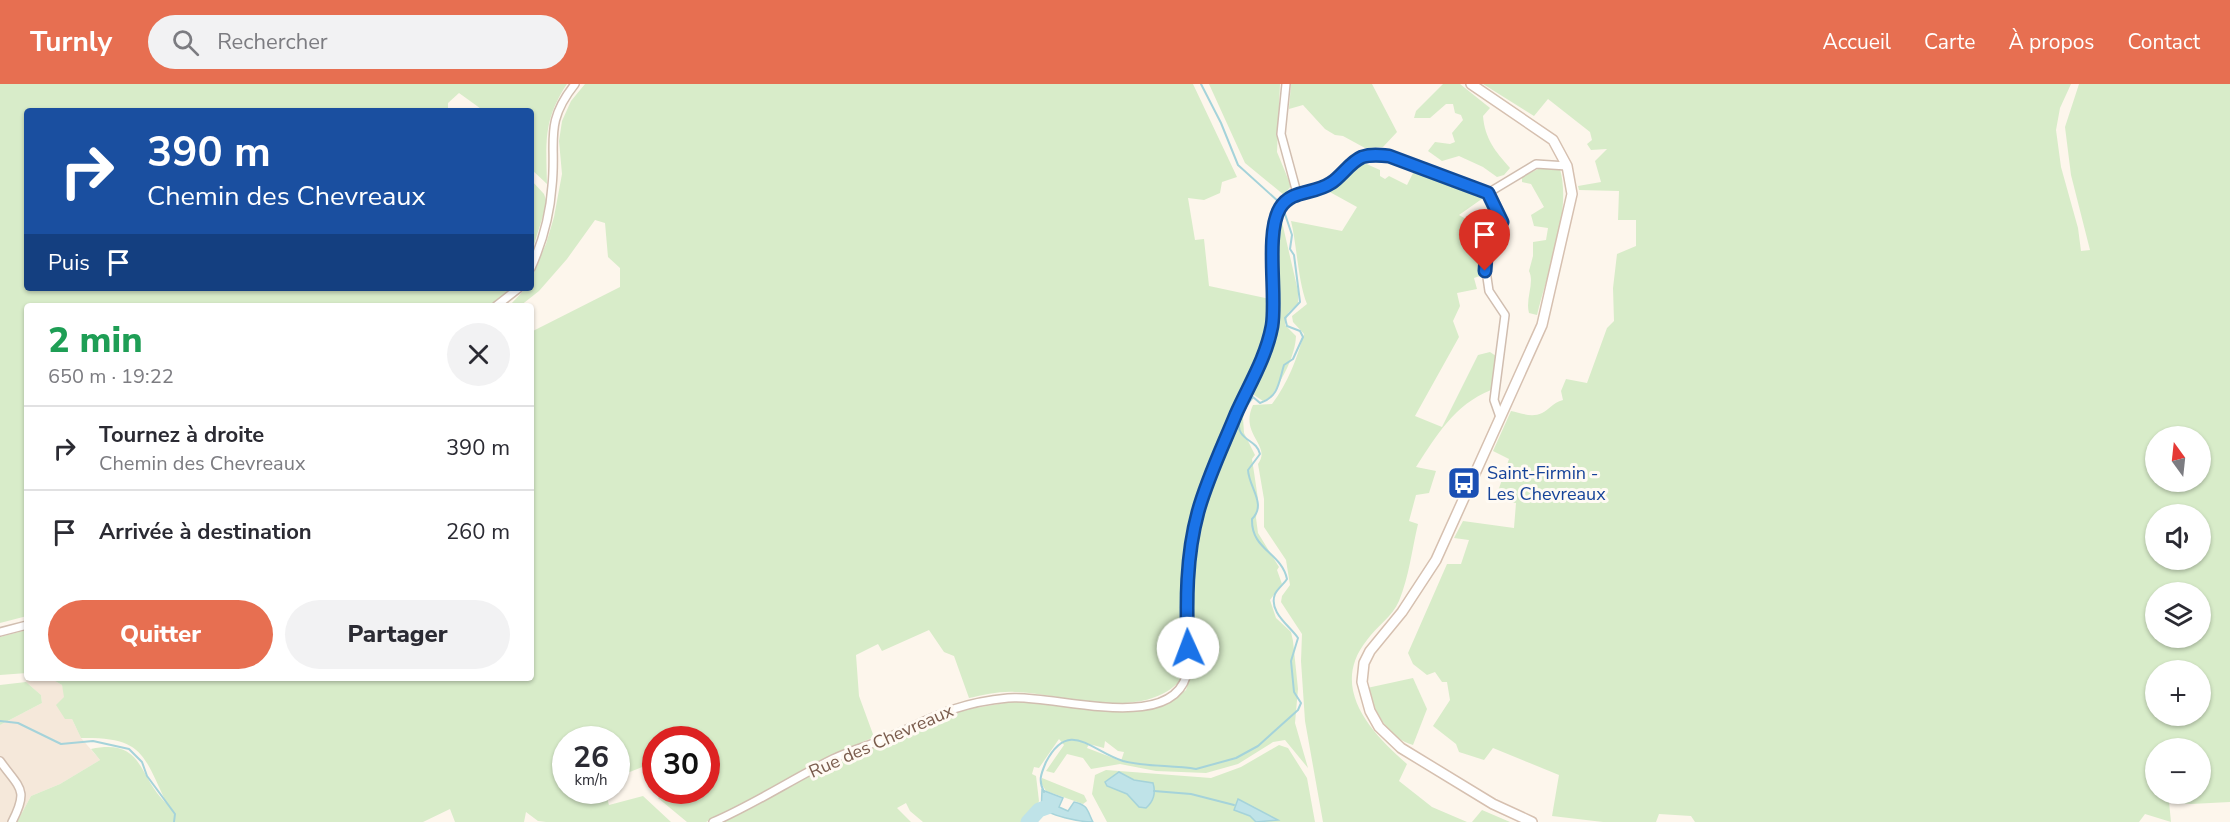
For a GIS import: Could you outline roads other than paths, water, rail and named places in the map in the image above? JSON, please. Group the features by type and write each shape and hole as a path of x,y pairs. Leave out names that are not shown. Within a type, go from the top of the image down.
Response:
{"main road":[{"path":"1471,84 1542,130 1558,148 1567,166 1572,195 1542,325 1436,560 1402,612 1370,651 1364,663 1362,682 1370,711 1379,727 1401,748 1493,804 1532,822"}],"street":[{"path":"534,260 545,233 553,183 551,137 556,117 575,84"},
{"path":"1286,84 1281,134 1283,150 1297,193 1314,192 1330,184 1360,158 1376,155 1389,156 1488,193 1502,222 1487,243 1484,257 1488,291 1502,306 1505,315 1502,354 1495,389 1495,407 1500,417"},
{"path":"1488,193 1536,164 1567,166"},
{"name":"Rue des Chevreaux","path":"713,822 752,805 835,758 890,737 941,711 966,704 1017,697 1110,708 1129,708 1163,700 1179,690 1187,677 1188,668 1188,587 1198,514 1237,412 1261,364 1271,332 1274,315 1274,236 1280,209 1285,201 1297,193"},
{"path":"500,303 515,291"},
{"path":"0,632 24,626"},
{"path":"0,761 21,791 23,799 12,822"}],"water":[{"path":"1119,772 1134,780 1153,783 1154,797 1146,808 1139,807 1127,794 1107,786 1105,782"},
{"path":"1042,790 1063,798 1059,807 1068,811 1074,802 1082,805 1087,809 1093,822 1065,818 1045,810 1042,806"},
{"path":"1238,799 1278,820 1256,822 1250,816 1234,810"}],"waterway":[{"path":"1201,84 1221,123 1238,165 1280,203"},
{"path":"1044,792 1041,777 1046,762 1063,742 1081,741 1111,756 1132,763 1196,769 1236,758 1258,746 1298,710 1301,703 1294,692 1291,661 1298,638 1277,613 1274,601 1276,592 1287,579 1284,570 1256,538 1253,529 1252,519 1258,508 1258,502 1248,470 1260,454 1257,447 1239,429 1242,414 1253,397 1260,403 1275,393 1284,365 1293,359 1303,337 1300,331 1287,326 1285,318 1300,302 1294,255 1290,249 1292,235 1283,208"},
{"path":"0,721 18,723 61,744 93,741 129,749 142,762 147,776 175,814 174,822"},
{"path":"1154,791 1191,794 1234,805"},
{"path":"1028,822 1039,810 1050,806"}],"place":[{"name":"Saint-Firmin - Les Chevreaux","path":"1464,483"}]}
